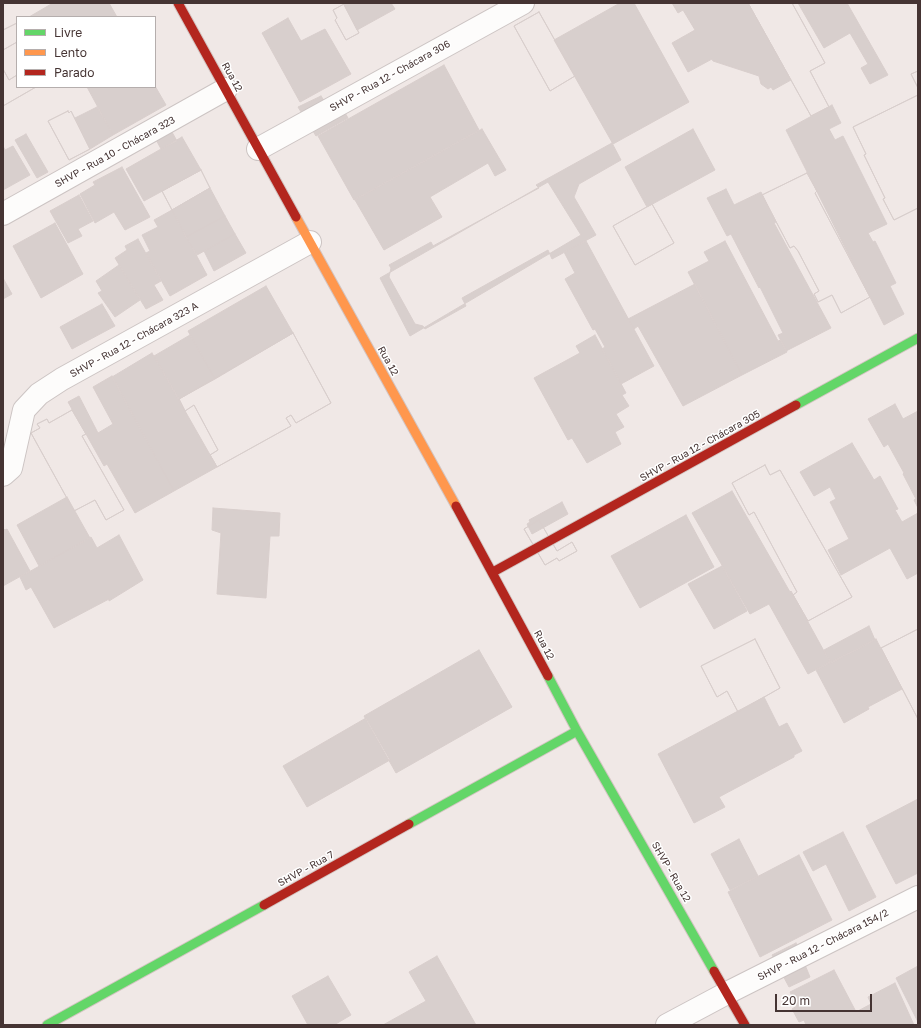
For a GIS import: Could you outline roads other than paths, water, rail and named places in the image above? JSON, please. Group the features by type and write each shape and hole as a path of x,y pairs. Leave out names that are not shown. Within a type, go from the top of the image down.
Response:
{"street":[{"name":"Rua 12","path":"178,3 493,572 577,731"},
{"name":"SHVP - Rua 12 - Chácara 306","path":"258,149 523,3"},
{"name":"SHVP - Rua 10 - Chácara 323","path":"3,214 226,89"},
{"name":"SHVP - Rua 12 - Chácara 323 A","path":"3,475 11,468 24,410 39,394 62,379 310,242"},
{"name":"SHVP - Rua 12 - Chácara 305","path":"493,572 918,338"},
{"name":"SHVP - Rua 12","path":"577,731 745,1025"},
{"name":"SHVP - Rua 7","path":"47,1025 577,731"},
{"name":"SHVP - Rua 12 - Chácara 154/2","path":"667,1025 727,993 918,897"}]}
